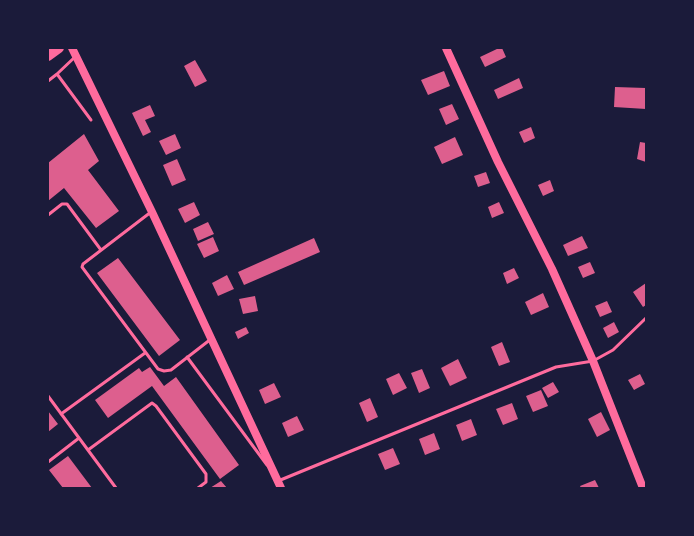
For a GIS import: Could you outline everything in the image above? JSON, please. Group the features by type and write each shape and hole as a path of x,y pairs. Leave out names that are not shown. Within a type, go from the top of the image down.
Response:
{"main road":[{"path":"48,56 59,48"}],"street":[{"path":"72,48 152,212 278,482"},
{"path":"446,48 498,162 552,269 593,361 643,488"}],"lane":[{"path":"48,81 76,56"},
{"path":"57,74 91,120"},
{"path":"48,215 62,204 67,204 101,250"},
{"path":"152,212 83,264 82,267 156,368 164,371 171,370 211,339"},
{"path":"187,357 278,482 556,368 593,361 613,350 646,318"},
{"path":"61,414 145,353"},
{"path":"48,396 116,488"},
{"path":"88,450 152,403 206,474 206,482 198,488"},
{"path":"48,462 79,438"}],"building":[{"path":"502,48 506,57 485,67 480,57"},
{"path":"195,60 207,81 195,87 184,66"},
{"path":"444,71 450,86 428,95 421,80"},
{"path":"519,78 523,88 498,99 494,90"},
{"path":"615,87 646,88 646,109 614,107"},
{"path":"452,104 459,119 446,125 439,109"},
{"path":"150,105 155,116 145,120 151,132 143,136 132,113"},
{"path":"531,127 535,138 524,143 519,132"},
{"path":"84,134 99,161 88,170 119,211 96,228 64,188 48,201 48,163"},
{"path":"175,134 181,148 166,155 159,141"},
{"path":"455,137 463,155 442,164 434,147"},
{"path":"640,142 646,143 646,162 637,159"},
{"path":"177,159 186,180 172,186 163,165"},
{"path":"486,172 490,183 478,187 474,176"},
{"path":"550,180 554,191 543,196 538,185"},
{"path":"194,202 200,215 185,223 178,209"},
{"path":"499,202 504,213 492,218 488,207"},
{"path":"208,222 214,234 198,241 193,229"},
{"path":"582,236 588,248 568,256 563,245"},
{"path":"213,237 219,251 204,258 197,244"},
{"path":"314,238 320,252 244,285 238,272"},
{"path":"118,258 180,340 159,356 97,273"},
{"path":"590,262 595,273 583,278 578,267"},
{"path":"514,268 519,278 507,284 503,273"},
{"path":"227,275 234,289 218,296 212,283"},
{"path":"646,283 646,305 643,307 633,292"},
{"path":"543,293 549,307 531,315 525,302"},
{"path":"255,296 258,311 243,314 239,299"},
{"path":"607,301 612,312 600,317 595,306"},
{"path":"614,322 619,332 608,338 603,328"},
{"path":"246,327 249,333 238,339 235,332"},
{"path":"502,342 510,362 499,366 491,347"},
{"path":"458,359 467,378 450,386 441,368"},
{"path":"150,367 164,386 176,377 239,465 220,479 152,386 108,418 95,400 139,368 142,372"},
{"path":"422,369 430,388 419,393 411,373"},
{"path":"399,373 407,388 393,395 386,379"},
{"path":"640,374 645,384 634,390 628,380"},
{"path":"553,382 559,392 548,398 542,388"},
{"path":"274,383 281,397 265,404 259,390"},
{"path":"541,390 548,406 533,412 526,396"},
{"path":"370,398 378,417 367,422 359,403"},
{"path":"512,403 518,419 503,425 496,409"},
{"path":"48,411 58,424 48,432"},
{"path":"601,412 610,430 597,437 588,419"},
{"path":"297,416 304,430 288,437 282,423"},
{"path":"471,419 477,435 462,441 456,425"},
{"path":"434,433 440,449 425,455 419,439"},
{"path":"393,448 400,464 385,470 378,454"},
{"path":"68,456 92,488 63,488 49,470"},
{"path":"595,480 599,488 581,488 580,486"},
{"path":"221,481 227,488 210,488"}]}
